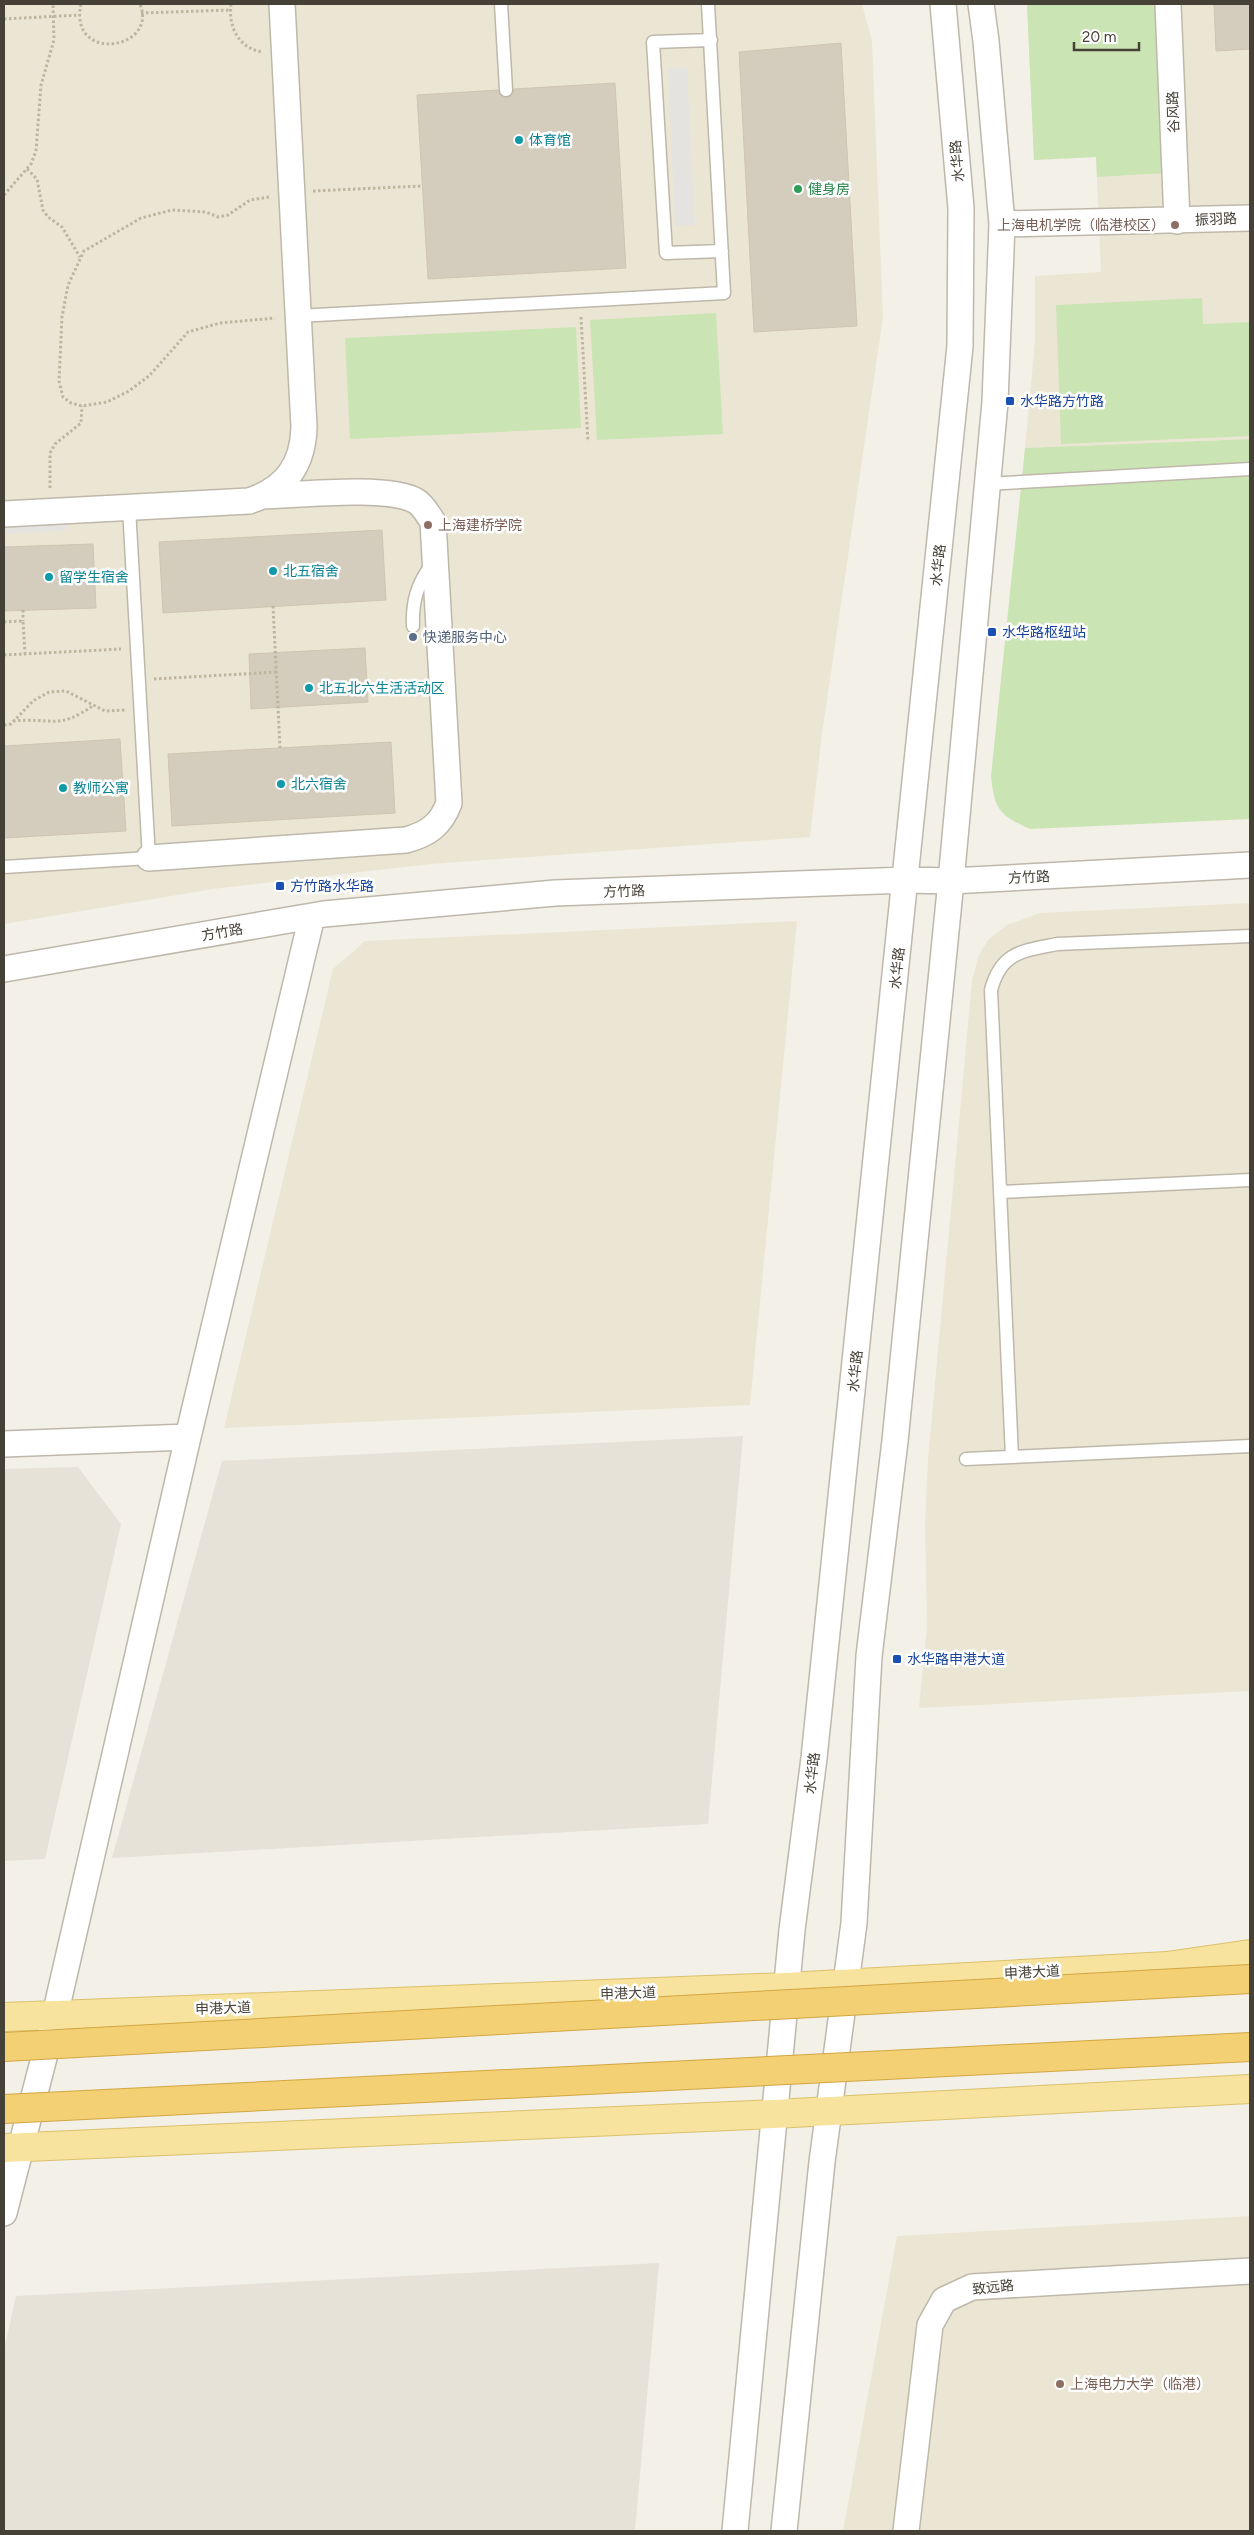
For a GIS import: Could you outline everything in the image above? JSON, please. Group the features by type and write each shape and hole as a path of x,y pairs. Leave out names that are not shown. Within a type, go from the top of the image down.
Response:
{"highway":[{"path":"4,2047 1250,1979"},
{"path":"4,2109 1250,2047"}],"main road":[{"name":"申港大道","path":"4,2017 786,1986 1167,1966 1250,1954"},
{"path":"12,2148 829,2112 1250,2089"}],"street":[{"path":"263,496 291,474 303,446 298,316 302,194 282,4"},
{"name":"水华路","path":"735,2531 786,1986 814,1758 907,880 960,346 961,208 943,4"},
{"path":"784,2531 829,2112 854,1923 869,1656 895,1441 951,881 995,402 1002,224 981,4"},
{"name":"谷风路","path":"1168,4 1177,221"},
{"name":"振羽路","path":"1002,224 1250,218"},
{"path":"4,514 234,502 263,496 375,492 400,494 419,502 433,522 449,804 438,825 428,832 406,840 149,858"},
{"name":"方竹路","path":"4,969 312,916 555,894 907,880 951,881 1250,865"},
{"path":"4,2212 12,2148 55,2015 188,1437 312,916"},
{"path":"4,1444 188,1437"},
{"name":"致远路","path":"906,2531 930,2325 944,2300 972,2287 1250,2271"}],"lane":[{"path":"501,4 506,90"},
{"path":"298,316 724,293 708,4"},
{"path":"711,40 654,42 654,52 666,253 722,250"},
{"path":"987,484 1250,469"},
{"path":"4,867 149,858 129,508"},
{"path":"412,626 414,598 420,583 435,560"},
{"path":"1012,1457 991,990 996,972 1008,960 1028,950 1057,944 1250,936"},
{"path":"1000,1192 1250,1180"},
{"path":"966,1459 1250,1446"}],"path":[{"path":"4,195 27,169 36,151 41,85 54,40 53,4"},
{"path":"81,4 79,15 81,25 90,37 103,44 113,45 124,42 132,37 138,28 142,13 140,4"},
{"path":"231,4 230,10 237,36 252,50 264,52"},
{"path":"142,13 230,10"},
{"path":"4,19 79,15"},
{"path":"27,169 37,179 43,210 48,217 62,227 80,257"},
{"path":"298,316 236,321 195,328 183,336 148,376 129,391 107,402 82,406 71,403 63,397 59,381 62,318 68,285 80,257 92,245 141,218 172,210 206,212 218,217 228,215 250,200 258,198 422,186"},
{"path":"580,301 588,442"},
{"path":"51,511 50,453 55,444 80,423 82,406"},
{"path":"273,606 280,748"},
{"path":"23,610 25,654"},
{"path":"4,622 23,621"},
{"path":"4,655 137,648"},
{"path":"139,680 277,672"},
{"path":"4,725 12,724 12,721 33,701 49,692 66,691 105,711 140,710"},
{"path":"12,721 34,719 57,723 65,722 77,717 94,705"}],"shaded area":[{"name":"上海建桥学院","path":"4,4 862,4 872,41 883,317 822,734 810,837 431,864 213,889 4,924"},
{"name":"上海电机学院（临港校区）","path":"1027,4 1250,4 1250,439 1025,448 1035,341 1035,276 1101,272 1096,157 1034,160"},
{"path":"687,68 695,225 675,226 668,69"},
{"path":"67,514 67,530 4,534 4,518"},
{"path":"1250,903 1250,1691 919,1708 927,1627 925,1523 928,1459 972,981 979,955 988,940 1007,925 1040,913"},
{"path":"797,921 750,1405 224,1428 333,969 365,941"},
{"path":"743,1436 708,1824 112,1858 222,1461"},
{"path":"78,1467 121,1524 45,1859 4,1861 4,1469"},
{"name":"上海电力大学（临港）","path":"1250,2216 1250,2531 843,2531 897,2236"},
{"path":"659,2263 635,2531 4,2531 4,2350 16,2296"}],"green space":[{"path":"1027,4 1155,4 1166,173 1097,177 1096,157 1034,160"},
{"path":"1202,298 1203,324 1250,322 1250,436 1061,444 1056,305"},
{"path":"716,313 723,434 597,440 590,320"},
{"path":"576,327 581,428 350,439 345,338"},
{"path":"1250,439 1250,819 1030,829 1012,820 1000,810 997,804 991,776 1025,448"}],"building":[{"path":"1214,4 1250,4 1250,49 1216,51"},
{"name":"健身房","path":"841,43 857,326 754,332 739,52"},
{"name":"体育馆","path":"615,83 626,268 428,279 417,95 498,90 502,97 507,98 513,94 514,89"},
{"name":"北五宿舍","path":"382,530 386,600 163,613 159,542"},
{"name":"留学生宿舍","path":"93,544 96,608 4,611 4,547"},
{"name":"北五北六生活活动区","path":"365,648 368,702 251,709 249,654"},
{"name":"教师公寓","path":"120,739 126,831 4,838 4,746"},
{"name":"北六宿舍","path":"391,742 395,813 172,826 168,754"}],"place":[{"name":"体育馆","path":"519,140"},
{"name":"健身房","path":"798,189"},
{"name":"上海电机学院（临港校区）","path":"1175,225"},
{"name":"水华路方竹路","path":"1010,401"},
{"name":"上海建桥学院","path":"428,525"},
{"name":"北五宿舍","path":"273,571"},
{"name":"留学生宿舍","path":"49,577"},
{"name":"水华路枢纽站","path":"992,632"},
{"name":"快递服务中心","path":"413,637"},
{"name":"北五北六生活活动区","path":"309,688"},
{"name":"北六宿舍","path":"281,784"},
{"name":"教师公寓","path":"63,788"},
{"name":"方竹路水华路","path":"280,886"},
{"name":"水华路申港大道","path":"897,1659"},
{"name":"上海电力大学（临港）","path":"1060,2384"}]}
